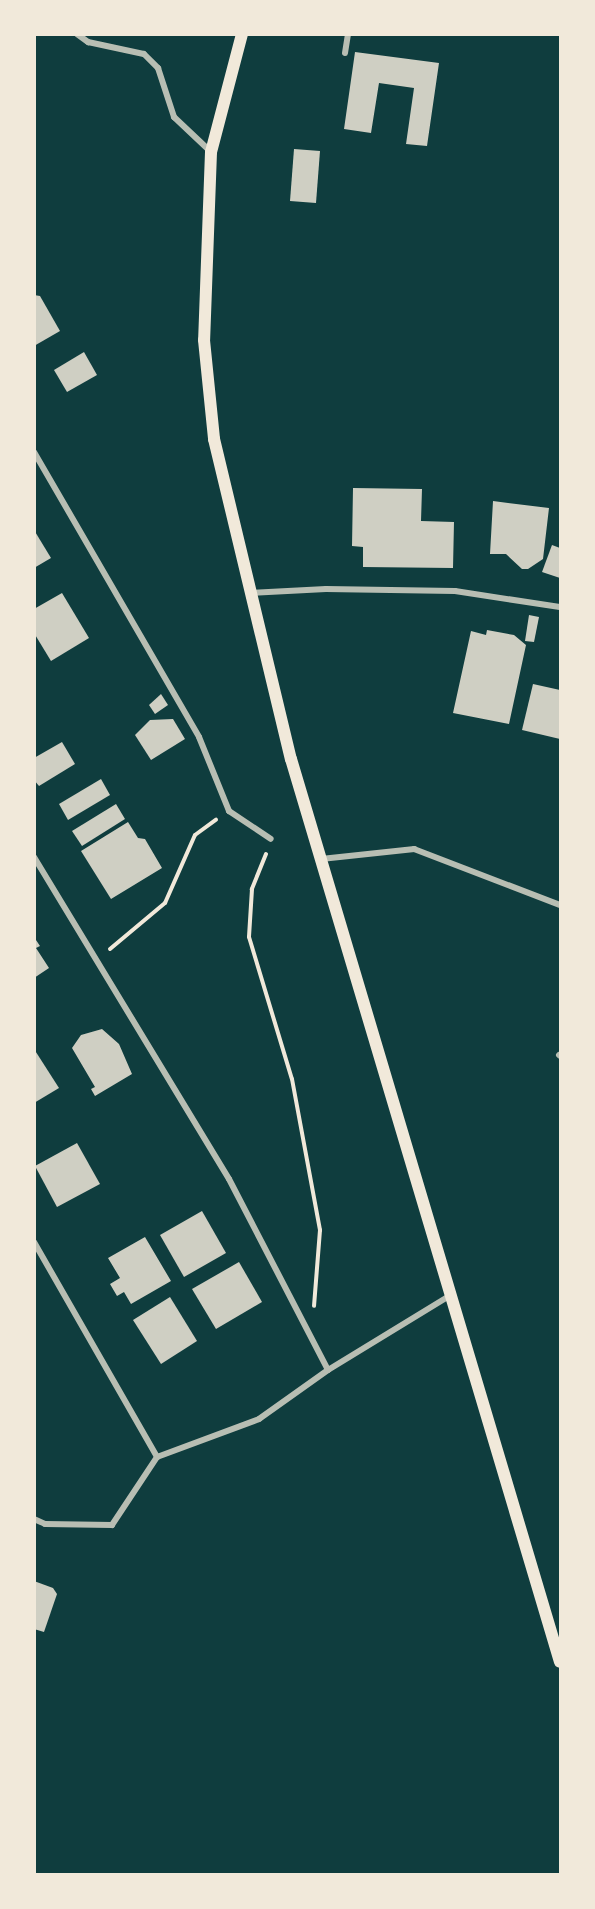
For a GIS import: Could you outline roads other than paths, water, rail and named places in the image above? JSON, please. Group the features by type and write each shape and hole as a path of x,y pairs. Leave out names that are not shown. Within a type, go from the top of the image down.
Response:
{"main road":[{"path":"242,34 211,152 204,340 214,439 248,593 320,859 449,1296 561,1662"}],"street":[{"path":"77,34 88,42 144,54 158,68 174,117 190,129 211,152"},
{"path":"345,53 348,34"},
{"path":"34,452 200,737 229,811 271,839"},
{"path":"248,593 326,589 455,591 561,607"},
{"path":"320,859 414,849 561,905"},
{"path":"34,857 229,1179 328,1370"},
{"path":"34,1242 157,1457"},
{"path":"34,1519 45,1524 112,1525 157,1457 259,1419 328,1370 449,1296"}]}
